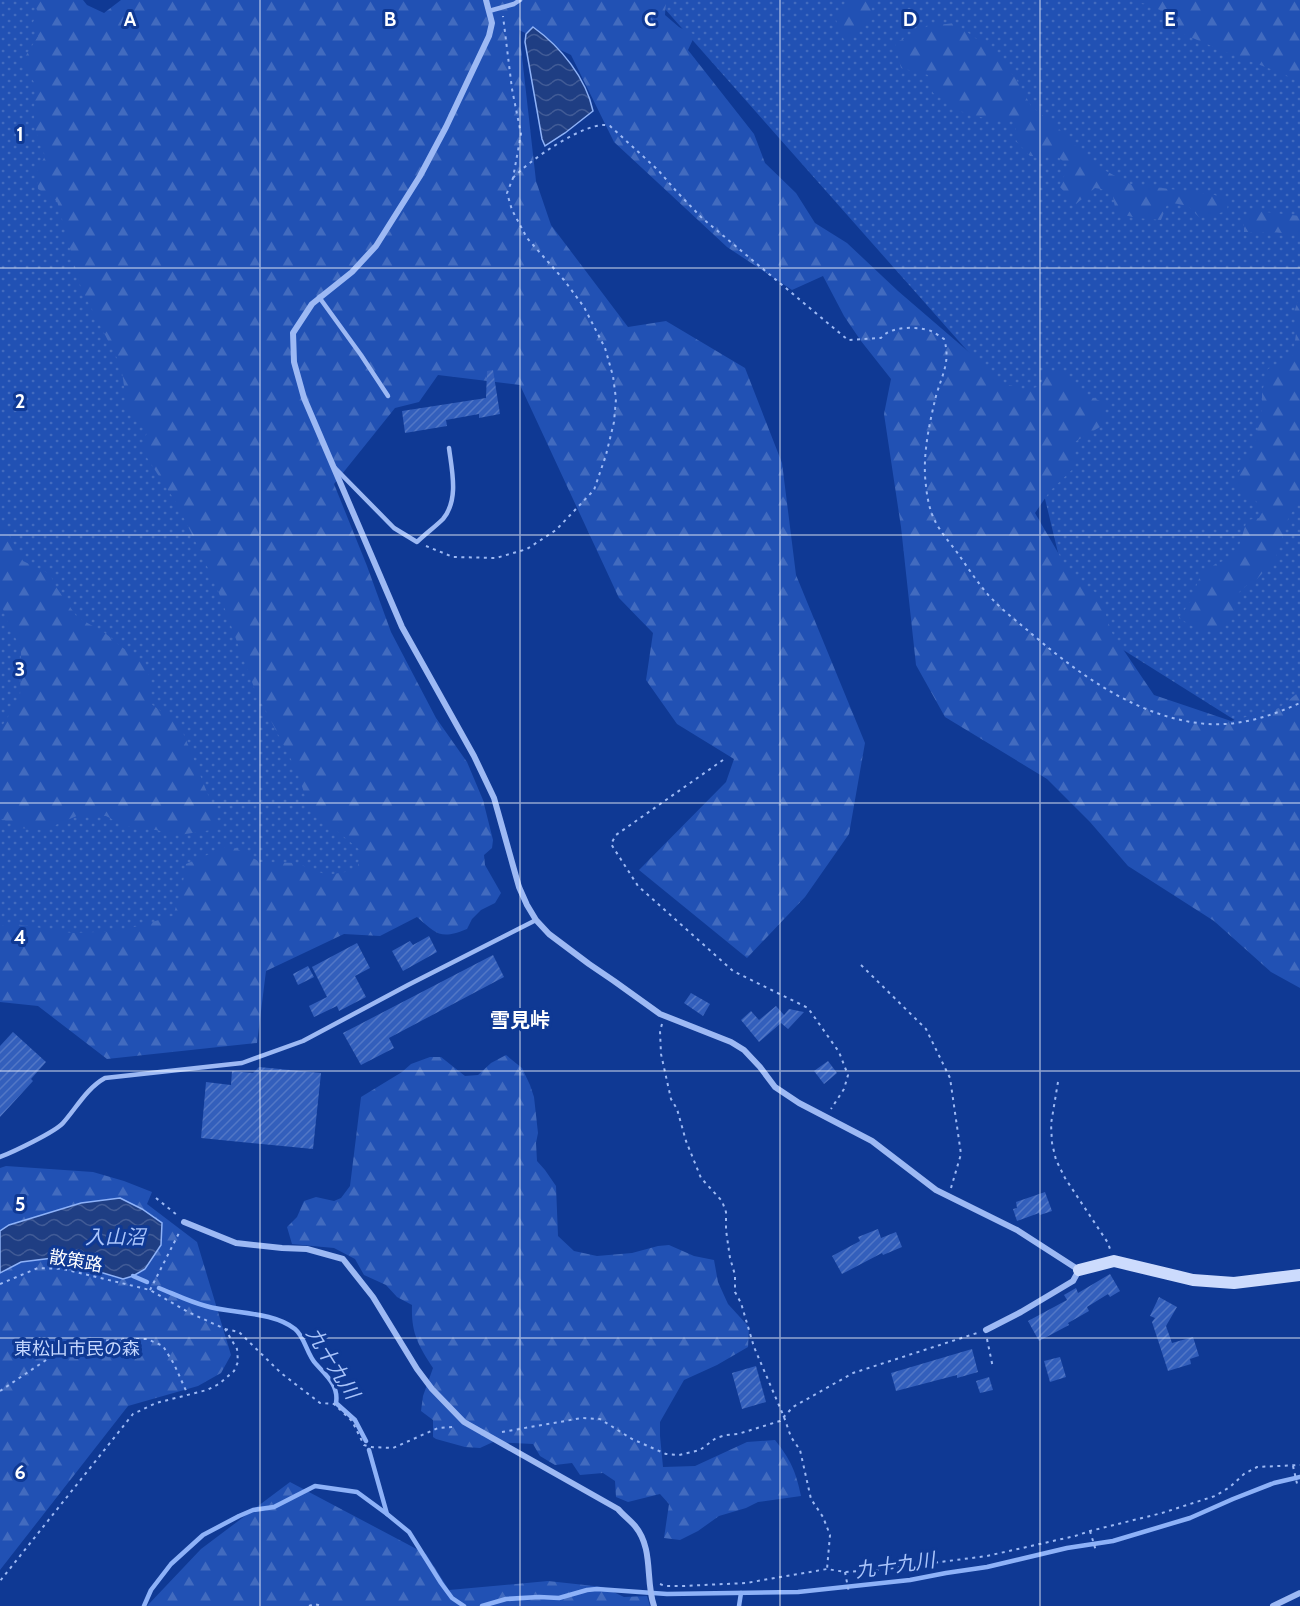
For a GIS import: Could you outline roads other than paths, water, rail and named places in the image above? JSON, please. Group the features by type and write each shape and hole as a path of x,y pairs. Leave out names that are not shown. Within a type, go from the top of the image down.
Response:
{"street":[{"path":"486,0 492,23 489,36 446,127 420,176 376,246 352,272 312,304 293,333 294,363 304,398 402,627 495,798 519,887 527,905 536,920 549,934 664,1016 730,1042 744,1050 775,1087 799,1103 872,1141 936,1190 1017,1230 1079,1270"},
{"path":"184,1222 236,1243 307,1248 343,1259 373,1297 405,1352 432,1389 464,1422 618,1509 636,1527 647,1550 653,1604"},
{"path":"986,1330 1022,1312 1073,1281 1079,1270 1113,1261 1193,1281 1234,1283 1300,1275"},
{"path":"1273,1606 1300,1593"}],"lane":[{"path":"489,11 520,0"},
{"path":"319,297 388,396"},
{"path":"334,466 394,528 417,542 444,518 453,500 453,475 448,448"},
{"path":"0,1157 61,1125 95,1084 105,1078 243,1063 303,1041 536,920"}],"water":[{"path":"533,27 571,64 585,87 593,111 545,146 525,42 526,34"},
{"name":"入山沼","path":"120,1198 142,1209 162,1223 161,1245 145,1269 123,1279 53,1258 21,1262 0,1273 0,1231 9,1225 81,1203"}],"waterway":[{"name":"九十九川","path":"133,1276 147,1282"},
{"name":"九十九川","path":"159,1288 217,1309 275,1319 295,1329 313,1360 334,1386 336,1403 355,1420 366,1441"},
{"name":"九十九川","path":"369,1450 387,1514 409,1532 452,1598 464,1606"},
{"name":"九十九川","path":"482,1606 506,1599 559,1598 597,1589 667,1594 798,1592 910,1580 987,1567 1067,1548 1113,1541 1190,1518 1274,1483 1300,1477"},
{"path":"144,1606 151,1590 171,1564 203,1535 239,1516 253,1510 274,1507 315,1486 357,1492 387,1514"},
{"path":"739,1606 741,1593"}],"district":[{"name":"雪見峠","path":"520,1020"}],"park label":[{"name":"東松山市民の森","path":"77,1349"}]}
